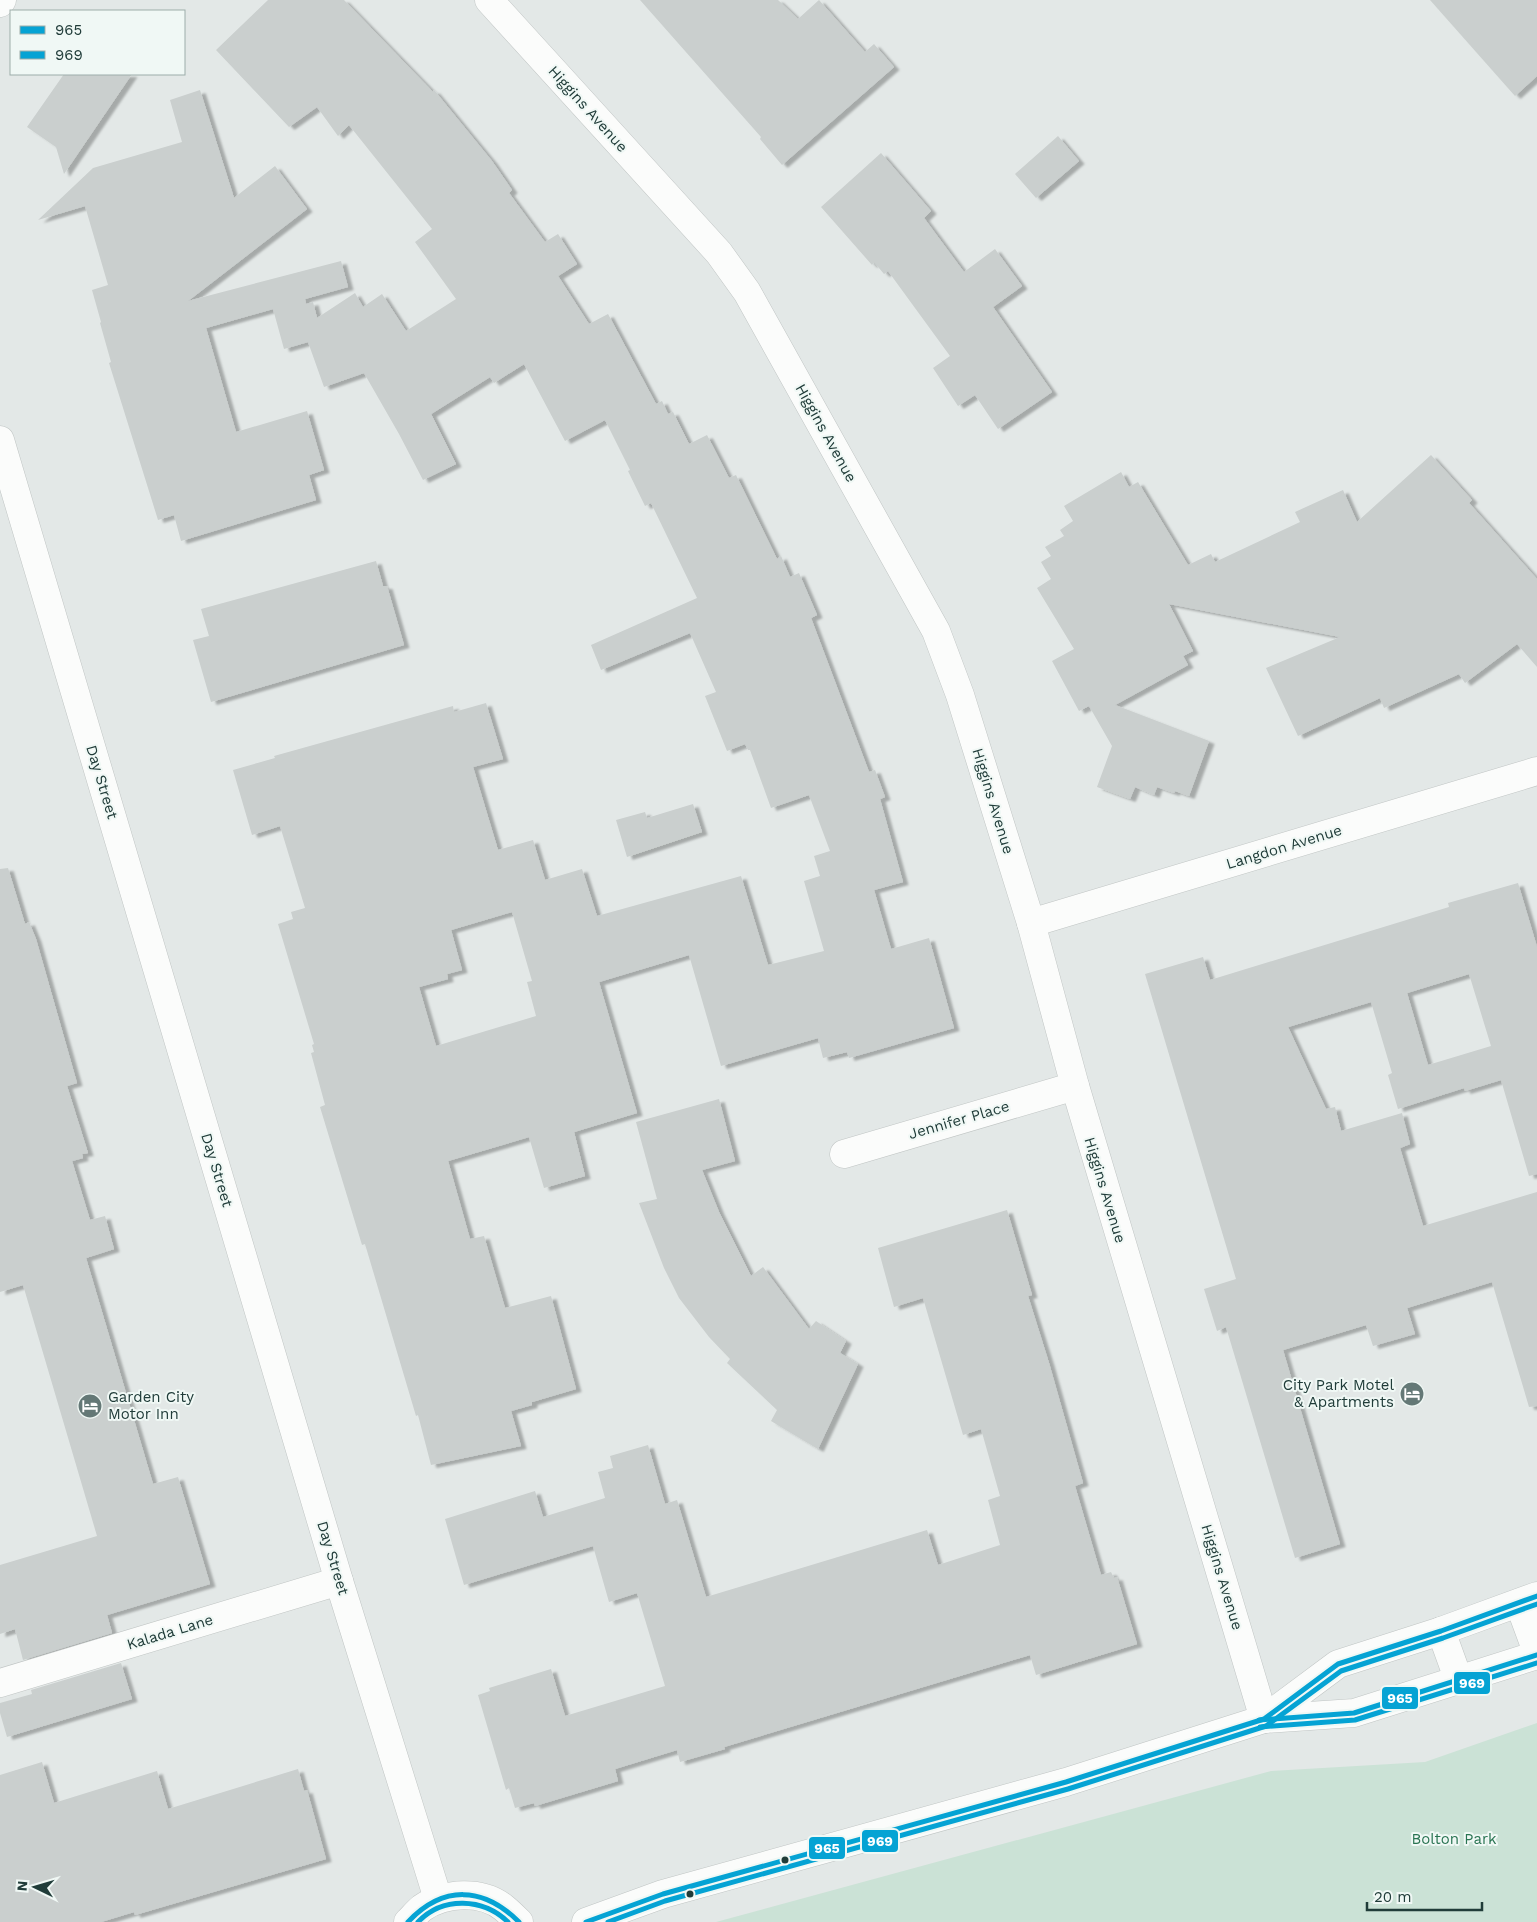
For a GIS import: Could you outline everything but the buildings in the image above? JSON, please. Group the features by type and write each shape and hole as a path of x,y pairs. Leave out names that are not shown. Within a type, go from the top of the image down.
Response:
{"street":[{"name":"Higgins Avenue","path":"489,0 720,252 747,292 936,631 960,695 1030,923 1074,1086 1264,1718"},
{"name":"Day Street","path":"0,440 339,1581 438,1899"},
{"name":"Langdon Avenue","path":"1030,923 1537,771"},
{"name":"Jennifer Place","path":"844,1154 1074,1086"},
{"name":"Kalada Lane","path":"0,1683 339,1581"},
{"path":"586,1922 663,1894 1066,1782 1264,1718 1354,1713 1459,1681 1537,1653 1528,1600 1441,1631 1338,1664 1264,1718"},
{"path":"1441,1631 1459,1681"},
{"path":"408,1922 422,1908 438,1899 460,1895 483,1897 503,1907 518,1922"}],"green space":[{"name":"Bolton Park","path":"1537,1723 1537,1922 716,1922 1271,1771 1425,1762"}],"transit line":[{"name":"965","path":"586,1922 663,1894 1066,1782 1264,1719 1338,1664 1441,1631 1537,1596"},
{"name":"969","path":"608,1922 665,1901 1068,1789 1266,1726 1341,1671 1443,1638 1537,1604"},
{"name":"965","path":"1259,1720 1354,1713 1537,1655"},
{"name":"969","path":"1260,1727 1355,1720 1537,1663"},
{"name":"965","path":"408,1922 435,1901 449,1896 463,1895 477,1896 491,1902 505,1910 519,1922"},
{"name":"969","path":"418,1922 439,1908 463,1903 487,1908 508,1922"}],"place":[{"name":"City Park Motel & Apartments","path":"1412,1394"},
{"name":"Garden City Motor Inn","path":"90,1406"}]}
